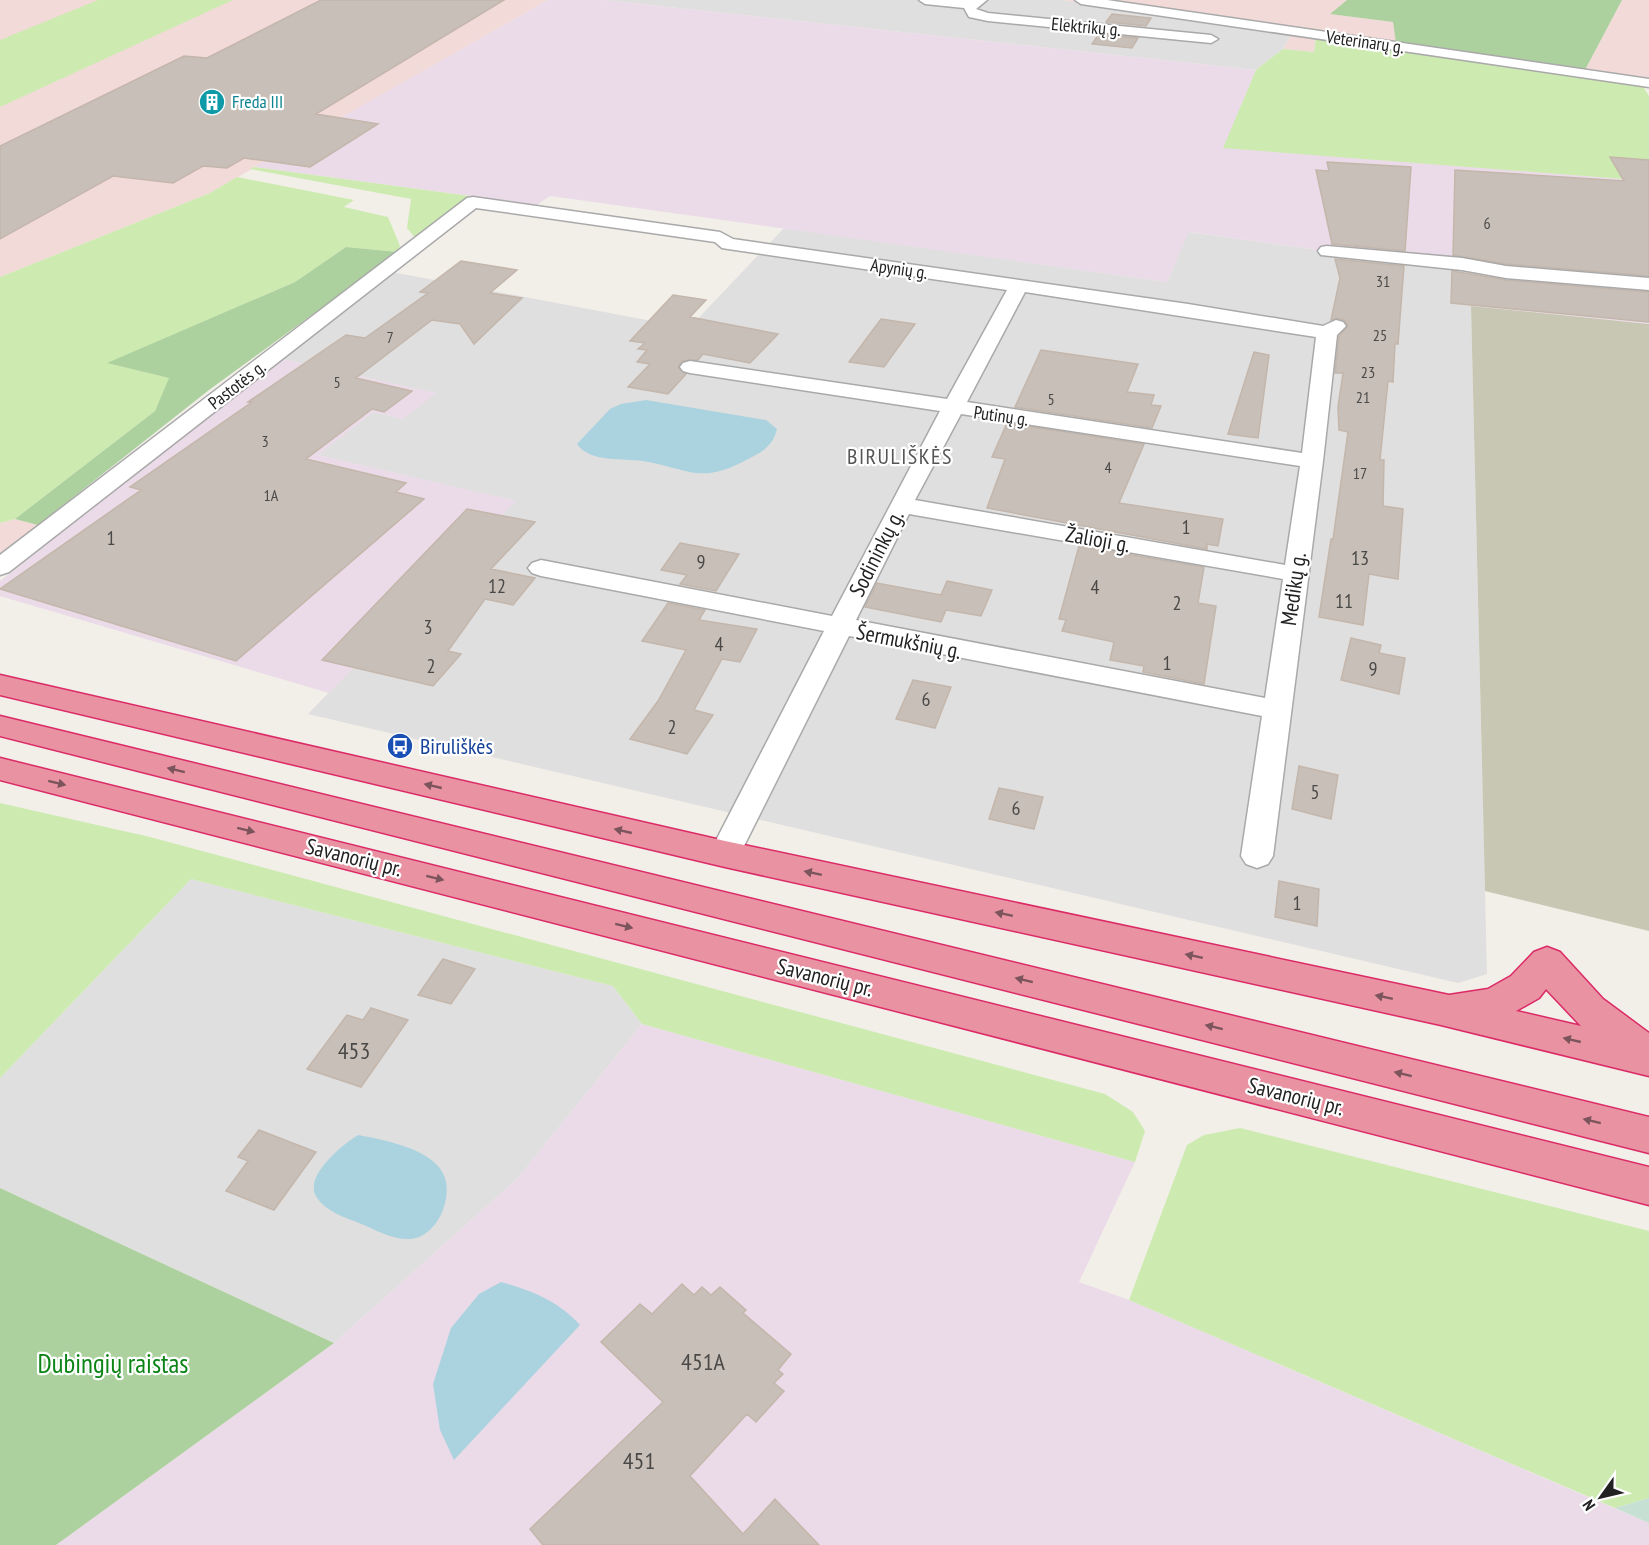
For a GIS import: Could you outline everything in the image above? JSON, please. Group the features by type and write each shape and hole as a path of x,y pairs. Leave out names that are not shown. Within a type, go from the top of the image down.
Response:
{"highway":[{"path":"0,685 725,854 1442,1009 1649,1059"},
{"name":"Savanorių pr.","path":"0,726 1649,1135"},
{"name":"Savanorių pr.","path":"0,769 1649,1186"},
{"path":"1442,1009 1495,1004 1525,987 1547,962 1575,999 1608,1028 1649,1053"}],"street":[{"name":"Elektrikų g.","path":"925,0 977,2"},
{"name":"Veterinarų g.","path":"1081,0 1649,83"},
{"name":"Elektrikų g.","path":"977,2 969,9 974,14 988,17 1211,39"},
{"name":"Apynių g.","path":"473,202 720,237 728,244 1018,287 1332,329"},
{"name":"Pastotės g.","path":"0,567 473,202"},
{"path":"1327,251 1462,264 1506,272 1649,284"},
{"name":"Sodininkų g.","path":"725,854 901,505 1018,287"},
{"name":"Medikų g.","path":"1257,856 1295,574 1332,329"},
{"name":"Putinų g.","path":"690,367 1312,461"},
{"name":"Žalioji g.","path":"901,505 1295,574"},
{"name":"Šermukšnių g.","path":"541,568 1277,711"}],"shaded area":[{"path":"0,0 548,0 210,193 0,277"},
{"path":"548,0 603,0 1256,70 1224,147 1649,181 1649,324 1471,306 1472,269 1329,257 1312,249 1189,232 1167,282 550,196 537,205 254,167"},
{"path":"603,0 1062,0 1292,34 1283,49 1256,70"},
{"path":"1062,0 1347,0 1331,14 1393,22 1585,70 1622,0 1649,0 1649,80 1316,38 1314,52 1283,49 1292,34"},
{"path":"784,228 1167,282 1188,232 1312,249 1330,257 1473,269 1471,306 1487,974 1458,983 308,714 515,501 317,455 373,412 403,419 435,393 282,359 392,272 689,328"},
{"path":"1471,306 1649,324 1649,931 1485,891"},
{"path":"282,359 436,393 403,419 373,412 318,455 516,501 329,693 0,596 0,581"},
{"path":"15,519 38,525 0,556 0,523"},
{"path":"191,879 613,986 642,1024 517,1179 334,1343 0,1188 0,1078"},
{"path":"642,1024 1135,1162 1079,1282 1129,1300 1649,1523 1649,1545 56,1545 334,1343 517,1179"},
{"path":"1649,1498 1649,1523 1615,1508"}],"green space":[{"path":"98,0 233,0 0,107 0,40"},
{"path":"1347,0 1622,0 1585,70 1396,43 1393,22 1330,14"},
{"path":"1316,37 1642,85 1649,96 1649,181 1223,148 1256,70 1283,49 1314,52"},
{"path":"254,167 470,196 415,238 407,228 411,199 250,169"},
{"path":"237,177 354,200 344,207 388,217 400,246 398,252 346,247 295,282 108,363 170,378 155,411 15,519 0,523 0,277 210,193"},
{"path":"346,247 398,252 209,390 38,525 15,519 155,411 169,378 107,363 295,282"},
{"path":"0,803 150,837 1105,1094 1133,1112 1145,1131 1135,1162 642,1024 613,986 191,879 0,1078"},
{"path":"1240,1128 1649,1231 1649,1498 1615,1508 1129,1300 1187,1145 1204,1135"},
{"name":"Dubingių raistas","path":"0,1188 334,1343 56,1545 0,1545"}],"water":[{"path":"646,400 766,420 777,429 770,443 760,453 720,471 708,473 686,471 643,461 598,457 583,450 577,444 610,409 621,404"},
{"path":"358,1135 408,1147 440,1168 447,1187 446,1196 440,1216 428,1231 411,1239 391,1236 336,1214 317,1198 314,1190 319,1171 334,1153"},
{"path":"501,1282 544,1297 580,1325 454,1460 440,1430 433,1384 451,1328 479,1294"}],"building":[{"name":"Freda III","path":"321,0 504,0 316,114 378,124 310,167 244,158 227,168 203,166 173,183 113,176 0,239 0,146 184,56 207,58"},
{"path":"1112,14 1151,18 1146,26 1106,22"},
{"path":"1099,34 1138,38 1132,48 1092,44"},
{"path":"1610,157 1649,160 1649,276 1506,264 1453,255 1455,170 1624,181"},
{"path":"1327,162 1411,167 1405,251 1332,244 1316,170 1329,171"},
{"path":"1335,259 1404,266 1398,344 1395,344 1393,382 1388,381 1380,460 1384,460 1383,506 1403,509 1398,579 1369,574 1363,625 1319,617 1348,432 1339,430 1338,407 1343,373 1335,373 1339,336 1348,326 1344,320 1337,318 1331,320 1340,278"},
{"path":"461,261 517,270 490,293 522,298 474,344 460,324 432,320 356,378 412,391 384,412 372,409 306,459 406,483 396,492 424,499 236,661 0,589 141,490 130,487 252,402 248,402 346,335 365,338 428,293 420,292"},
{"path":"1452,271 1506,280 1649,292 1649,322 1451,303"},
{"path":"673,295 706,300 690,317 778,334 750,363 703,354 698,360 682,361 678,367 686,374 668,394 628,387 650,364 637,362 647,350 638,349 645,343 630,341"},
{"path":"881,319 915,324 884,367 849,362"},
{"path":"1041,350 1138,364 1127,392 1154,395 1151,405 1161,406 1152,428 1015,407"},
{"path":"1254,352 1269,355 1258,438 1228,434"},
{"path":"1007,423 1144,444 1119,503 1223,519 1218,546 1207,544 1207,549 987,508 1005,459 992,457"},
{"path":"467,509 535,522 491,569 535,578 513,605 485,599 448,651 461,654 433,686 322,660"},
{"path":"680,543 739,554 716,591 680,584 687,575 661,570"},
{"path":"1079,546 1204,567 1198,603 1216,606 1204,684 1143,672 1144,666 1110,660 1114,642 1062,631 1066,620 1059,619"},
{"path":"947,581 992,590 981,616 946,610 941,622 865,607 877,583 941,595"},
{"path":"668,603 705,610 699,620 757,629 740,662 722,659 694,710 713,715 687,754 630,739 658,701 686,650 642,641"},
{"path":"1351,638 1381,645 1379,653 1405,658 1399,694 1341,680"},
{"path":"913,680 951,687 935,728 896,719"},
{"path":"1299,766 1338,775 1331,819 1292,809"},
{"path":"999,788 1043,797 1034,829 989,819"},
{"path":"1279,881 1319,889 1317,926 1275,917"},
{"path":"443,959 475,969 451,1004 418,995"},
{"path":"371,1008 408,1020 361,1087 307,1069 347,1015 363,1020"},
{"path":"259,1130 316,1152 274,1210 226,1191 248,1161 238,1157"},
{"path":"682,1284 694,1295 702,1287 711,1295 720,1287 746,1310 743,1313 791,1354 778,1370 783,1374 774,1383 784,1391 756,1422 747,1414 690,1476 743,1534 775,1499 819,1545 543,1545 530,1529 663,1402 601,1342 640,1304 652,1314"}],"place":[{"name":"Freda III","path":"212,102"},
{"name":"Biruliškės","path":"400,746"}],"district":[{"name":"BIRULIŠKĖS","path":"900,456"}]}
